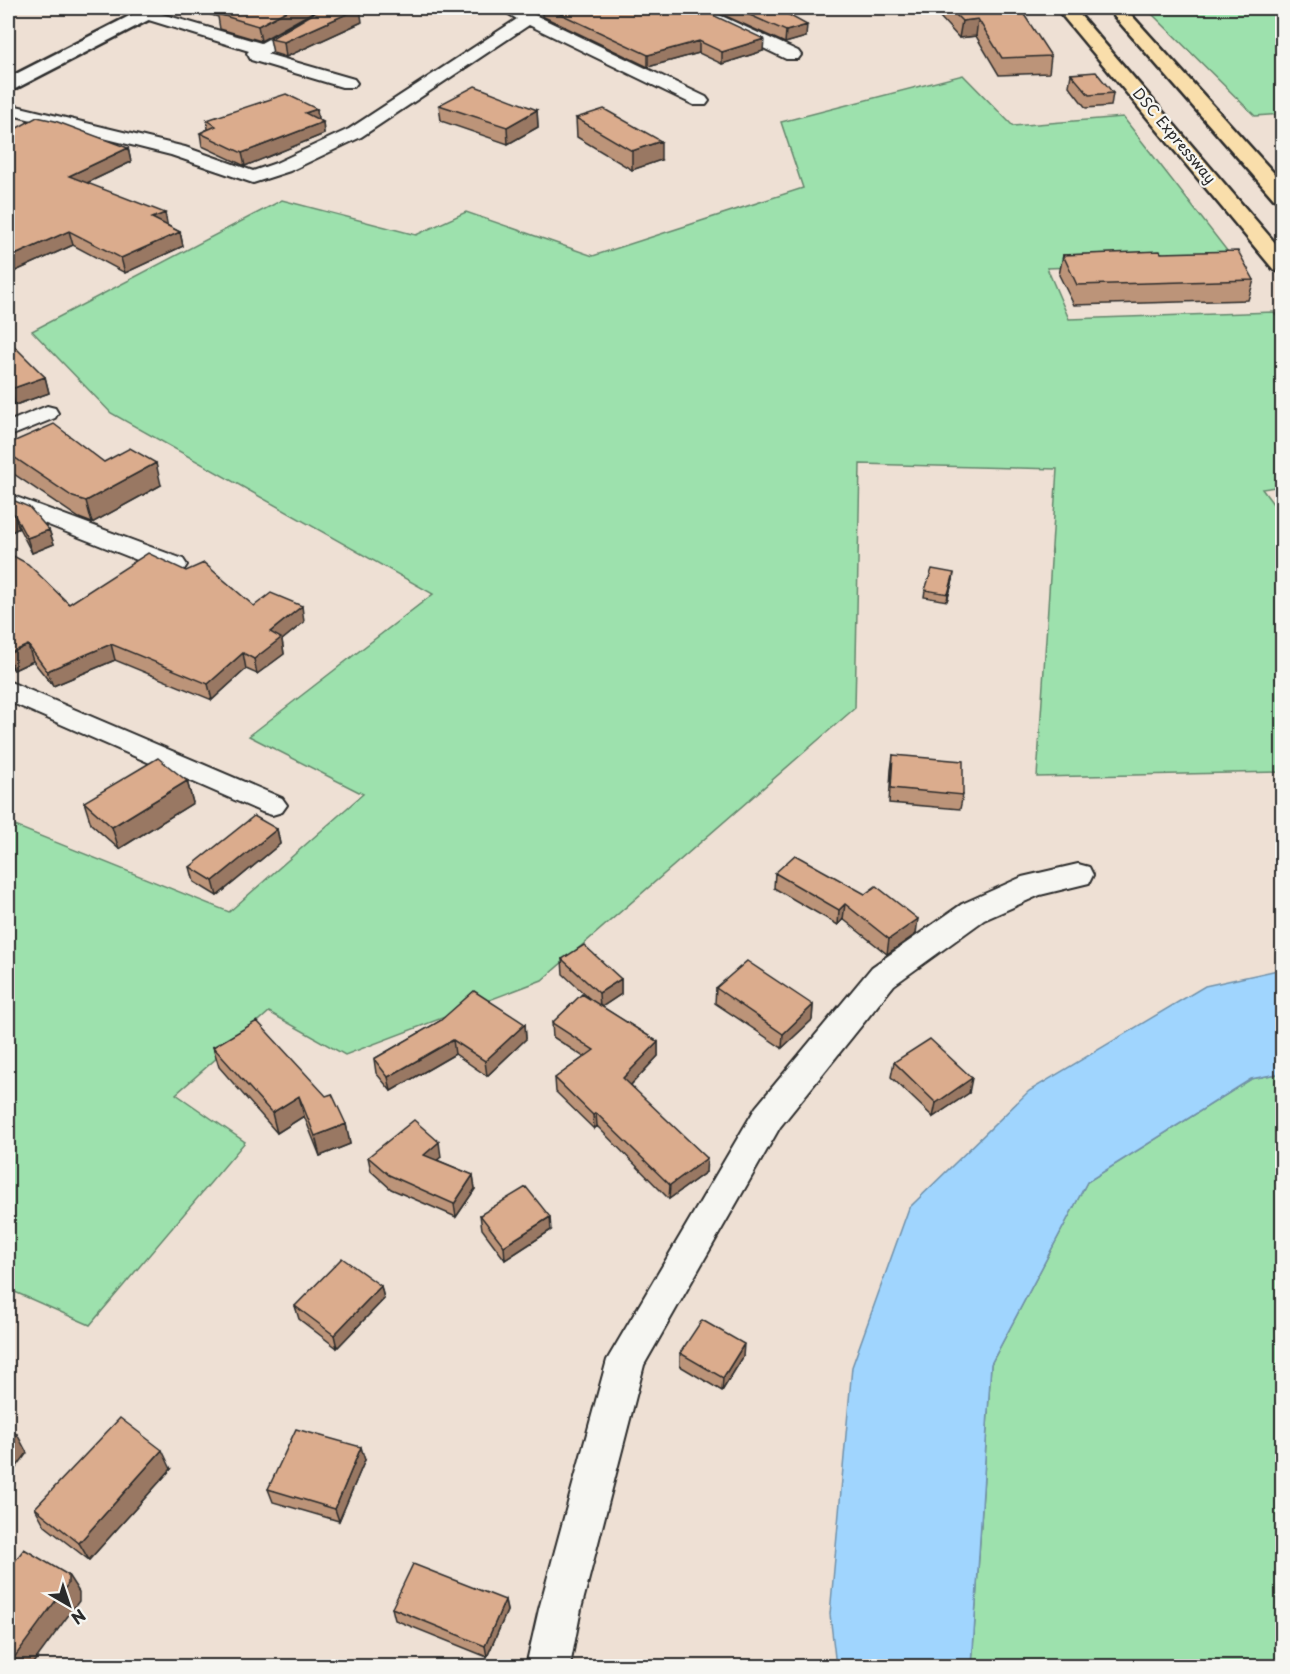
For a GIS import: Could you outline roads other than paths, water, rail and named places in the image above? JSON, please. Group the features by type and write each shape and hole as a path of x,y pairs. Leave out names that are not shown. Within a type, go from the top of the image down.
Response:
{"main road":[{"name":"DSC Expressway","path":"1065,8 1282,266"},
{"path":"1116,8 1282,194"}],"street":[{"path":"320,8 327,10 327,13 261,49 256,53 257,56 348,83"},
{"path":"507,8 700,101"},
{"path":"692,8 792,55"},
{"path":"8,85 152,11 261,49"},
{"path":"8,109 178,151 253,177 283,167 355,133 529,18"},
{"path":"8,430 47,414"},
{"path":"8,501 174,566"},
{"path":"8,690 272,805"},
{"path":"548,1666 560,1609 626,1360 768,1117 883,975 973,912 1033,885 1078,875"}],"water":[{"path":"1282,969 1282,1073 1251,1079 1087,1182 991,1364 972,1666 836,1666 830,1614 852,1367 909,1208 1029,1091 1205,986"}]}
